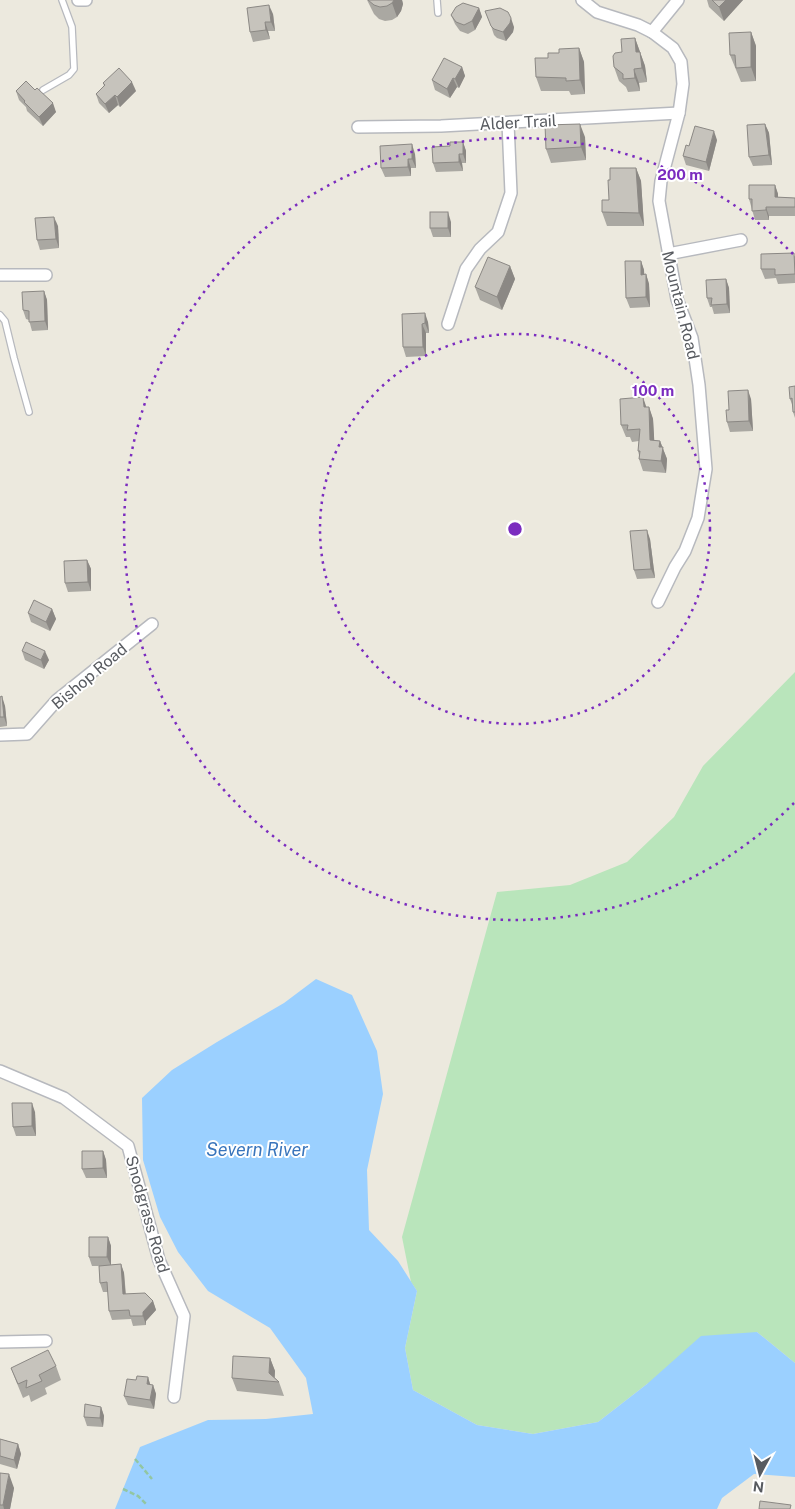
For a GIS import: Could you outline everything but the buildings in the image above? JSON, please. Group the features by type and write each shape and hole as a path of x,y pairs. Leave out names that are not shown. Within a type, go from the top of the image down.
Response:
{"street":[{"path":"78,0 86,0"},
{"name":"Mountain Road","path":"582,0 597,12 638,25 652,32 673,48 681,62 683,84 679,113 661,181 659,201 677,299 692,338 700,385 706,469 698,518 685,551 658,602"},
{"path":"652,32 678,0"},
{"name":"Alder Trail","path":"358,127 441,126 679,113"},
{"path":"448,324 466,269 480,248 498,232 511,193 508,123"},
{"path":"668,254 740,240"},
{"path":"0,275 46,275"},
{"name":"Bishop Road","path":"0,735 27,734 57,700 152,624"},
{"name":"Snodgrass Road","path":"0,1071 64,1098 128,1146 158,1260 184,1316 174,1397"},
{"path":"0,1342 46,1341"}],"lane":[{"path":"43,90 69,75 74,69 72,27 62,0"},
{"path":"437,0 438,13"},
{"path":"0,315 5,321 29,412"}],"path":[{"path":"135,1459 152,1479"},
{"path":"123,1489 138,1496 146,1504"}],"green space":[{"path":"795,672 795,1363 757,1332 647,1384 598,1422 533,1434 477,1425 413,1390 405,1348 417,1291 411,1282 402,1237 497,892 570,885 627,862 674,817 703,766"}],"water":[{"name":"Severn River","path":"316,979 352,995 377,1051 383,1094 367,1170 369,1230 398,1261 417,1291 405,1348 413,1390 477,1425 533,1434 598,1422 647,1384 701,1336 757,1332 795,1363 795,1477 754,1474 722,1498 717,1509 115,1509 140,1447 208,1420 266,1419 313,1414 306,1378 270,1328 208,1291 178,1252 160,1217 143,1160 142,1098 172,1070 284,1003"}]}
